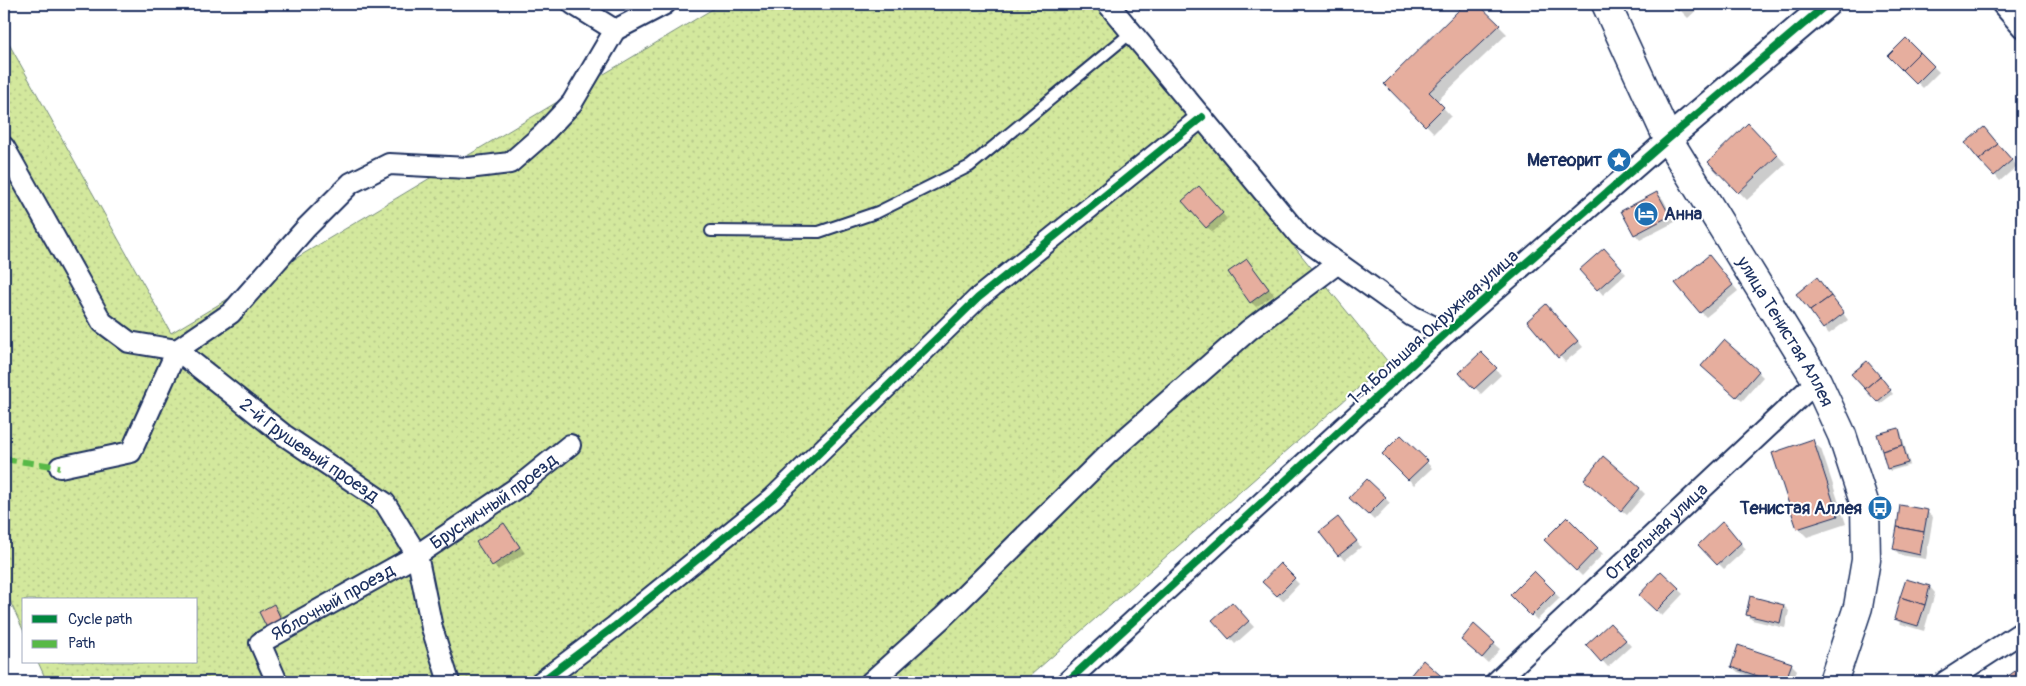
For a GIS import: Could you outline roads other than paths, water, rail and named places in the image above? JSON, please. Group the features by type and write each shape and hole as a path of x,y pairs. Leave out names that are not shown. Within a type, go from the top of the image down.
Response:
{"main road":[{"name":"улица Тенистая Аллея","path":"1606,4 1668,139 1816,381 1842,435 1865,505 1866,560 1858,607 1833,682"}],"street":[{"path":"573,4 615,30"},
{"path":"60,467 131,452 177,350 231,313 306,228 351,183 389,164 468,168 510,163 572,103 615,30 665,4"},
{"path":"1108,4 1300,236 1412,316 1446,333"},
{"name":"1-я Большая Окружная улица","path":"1067,682 1446,333 1668,139 1827,4"},
{"path":"2002,4 2022,27"},
{"path":"541,682 614,627 773,498 978,298 1202,116"},
{"path":"4,147 102,322 129,342 177,350"},
{"path":"871,682 942,618 1110,452 1249,330 1338,263"},
{"name":"2-й Грушевый проезд","path":"177,350 284,434 385,503 417,555 432,628 449,682"},
{"name":"Отдельная улица","path":"1496,682 1816,381"},
{"name":"Брусничный проезд","path":"417,555 518,487 570,445"},
{"name":"Яблочный проезд","path":"277,682 260,643 417,555"},
{"path":"1945,682 2022,632"}],"lane":[{"path":"711,231 819,232 878,212 970,166 1132,32"}],"place":[{"name":"Метеорит","path":"1619,160"},
{"name":"Анна","path":"1646,214"},
{"name":"Тенистая Аллея","path":"1880,508"}]}
